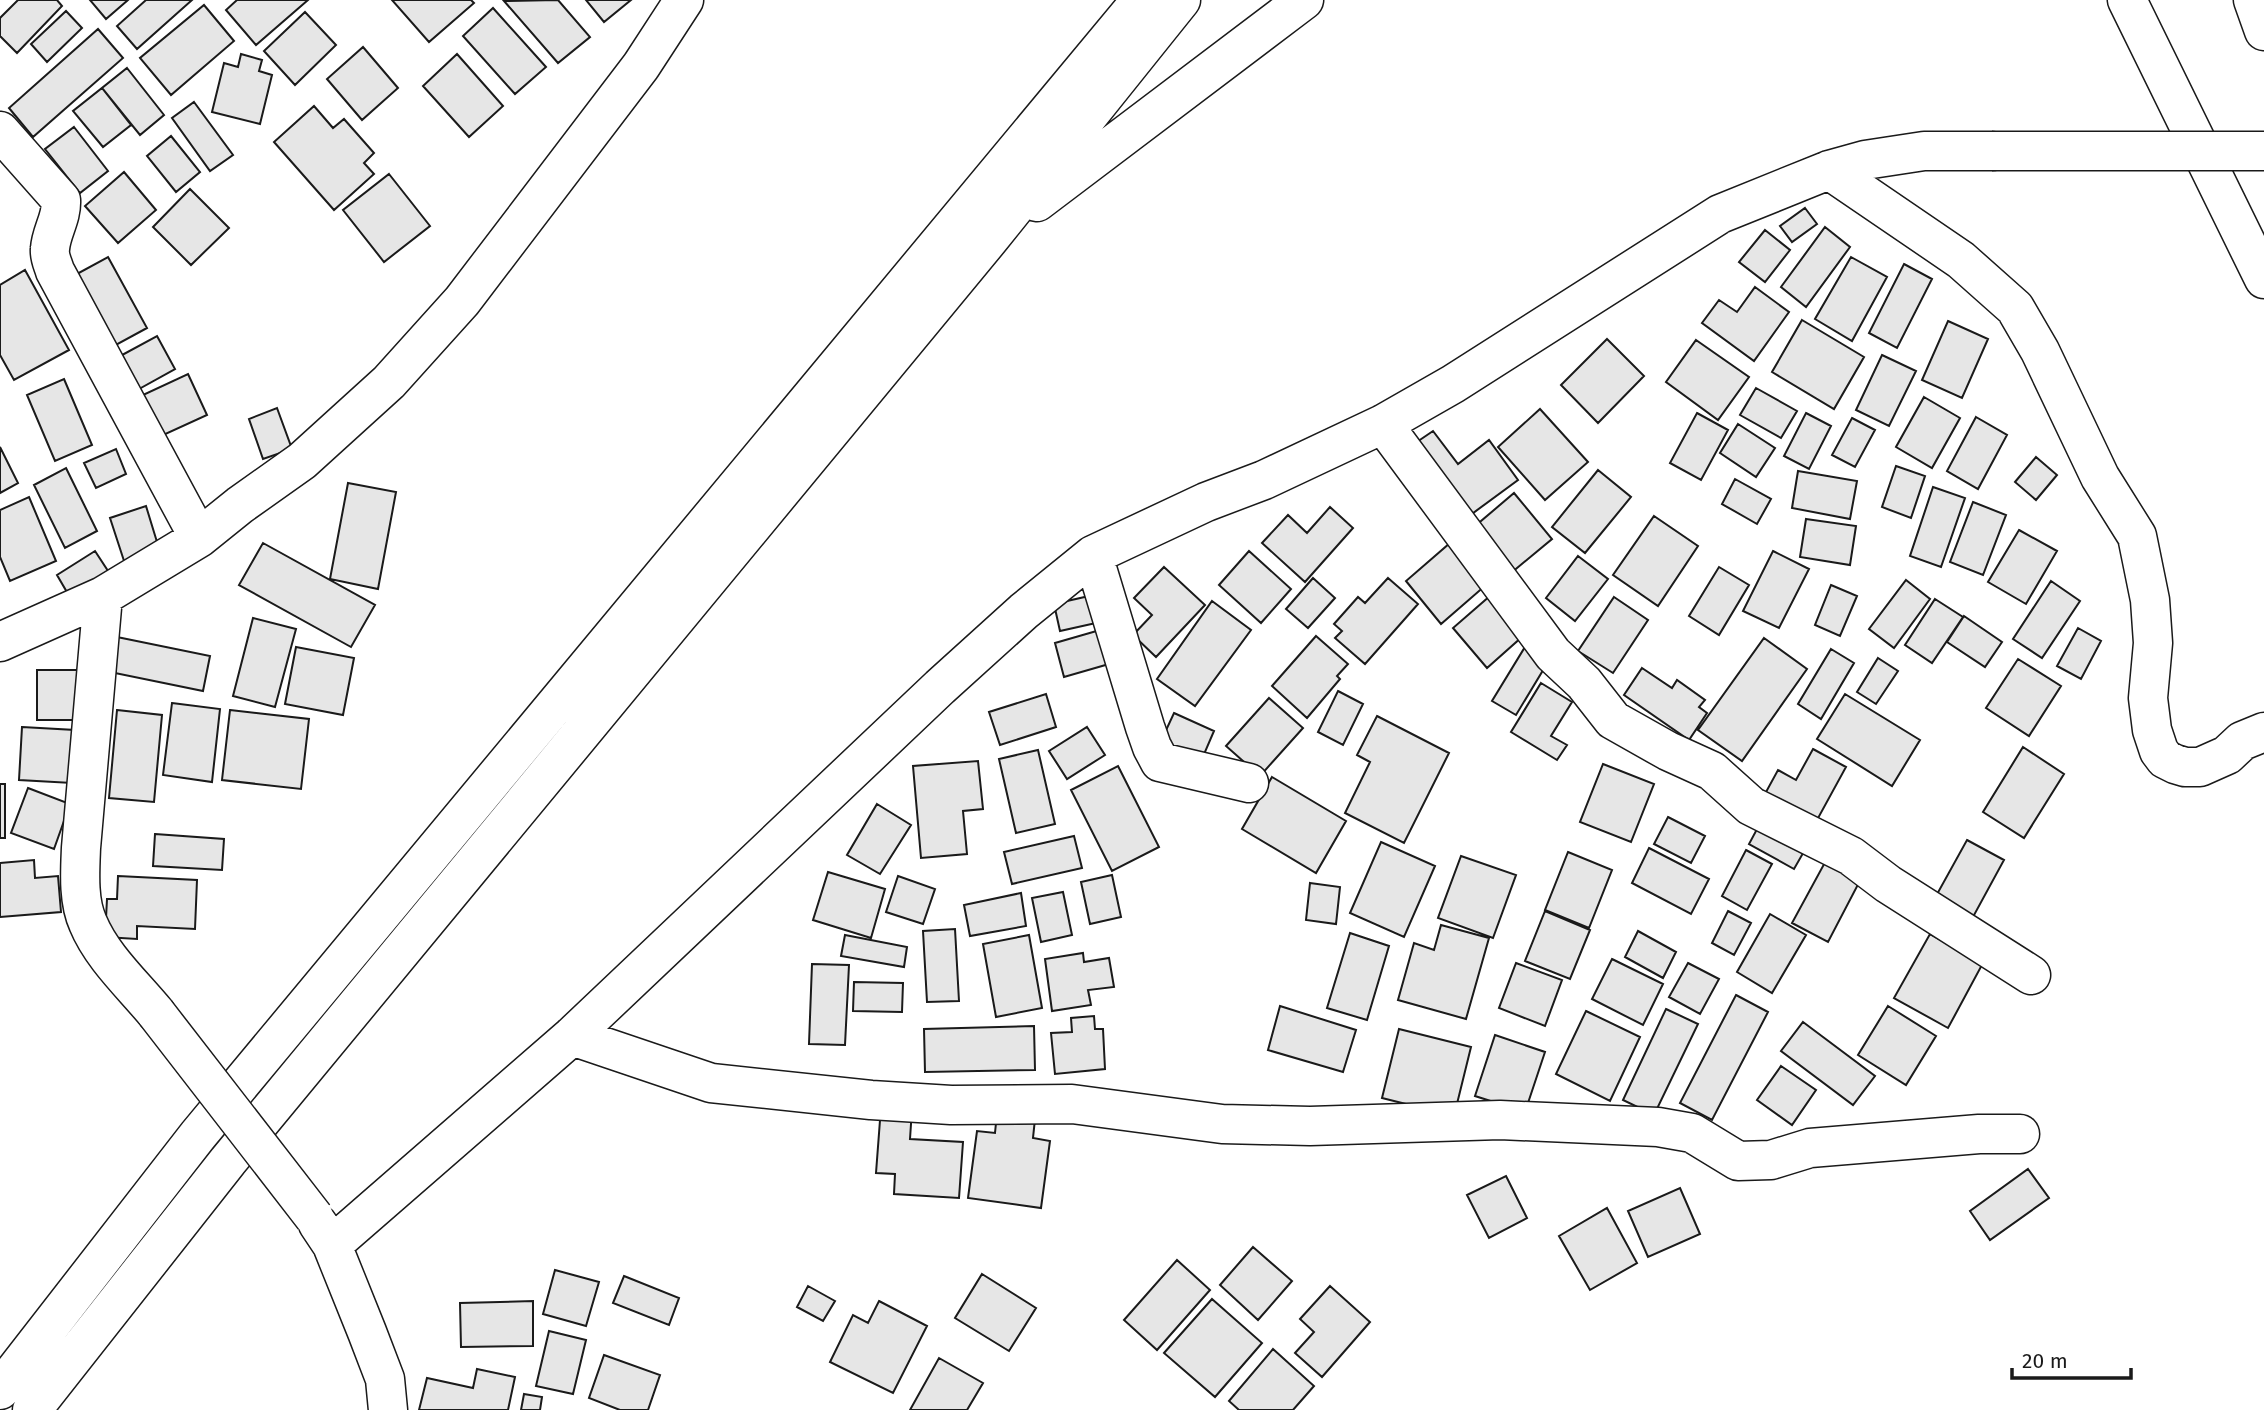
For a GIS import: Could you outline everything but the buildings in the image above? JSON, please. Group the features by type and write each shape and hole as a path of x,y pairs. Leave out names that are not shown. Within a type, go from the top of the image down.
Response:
{"main road":[{"path":"0,642 103,596 199,538 302,461 389,382 462,301 641,66 684,0"},
{"path":"990,180 1113,0"},
{"path":"0,1390 198,1135 1141,0"},
{"path":"32,1410 228,1161 991,237 1181,0"},
{"path":"991,237 1304,0"},
{"path":"2127,0 2264,279"},
{"path":"2253,0 2264,31"},
{"path":"0,131 61,200 62,211 49,252 55,271 199,538"},
{"path":"323,1231 572,1036 940,687 1024,611 1093,555 1384,424 1453,384 1720,214 1829,170 1865,160 1924,151 2264,152"},
{"path":"1829,170 1961,260 2015,309 2040,351 2100,477 2137,536 2150,600 2153,643 2148,698 2152,730 2159,751 2165,759 2185,768 2200,767 2227,755 2242,741 2264,732"},
{"path":"1384,424 1553,654 1584,683 1613,720 1668,751 1712,771 1751,806 1851,856 1888,884 2031,975"},
{"path":"1093,555 1145,727 1160,762 1249,783"},
{"path":"103,596 82,835 80,883 87,922 106,954 156,1013 323,1231 385,1379 388,1410"},
{"path":"572,1036 711,1083 791,1092 951,1105 1072,1104 1222,1124 1310,1126 1500,1120 1658,1127 1692,1133 1738,1161 1771,1160 1810,1149 1979,1134 2020,1134"}]}
